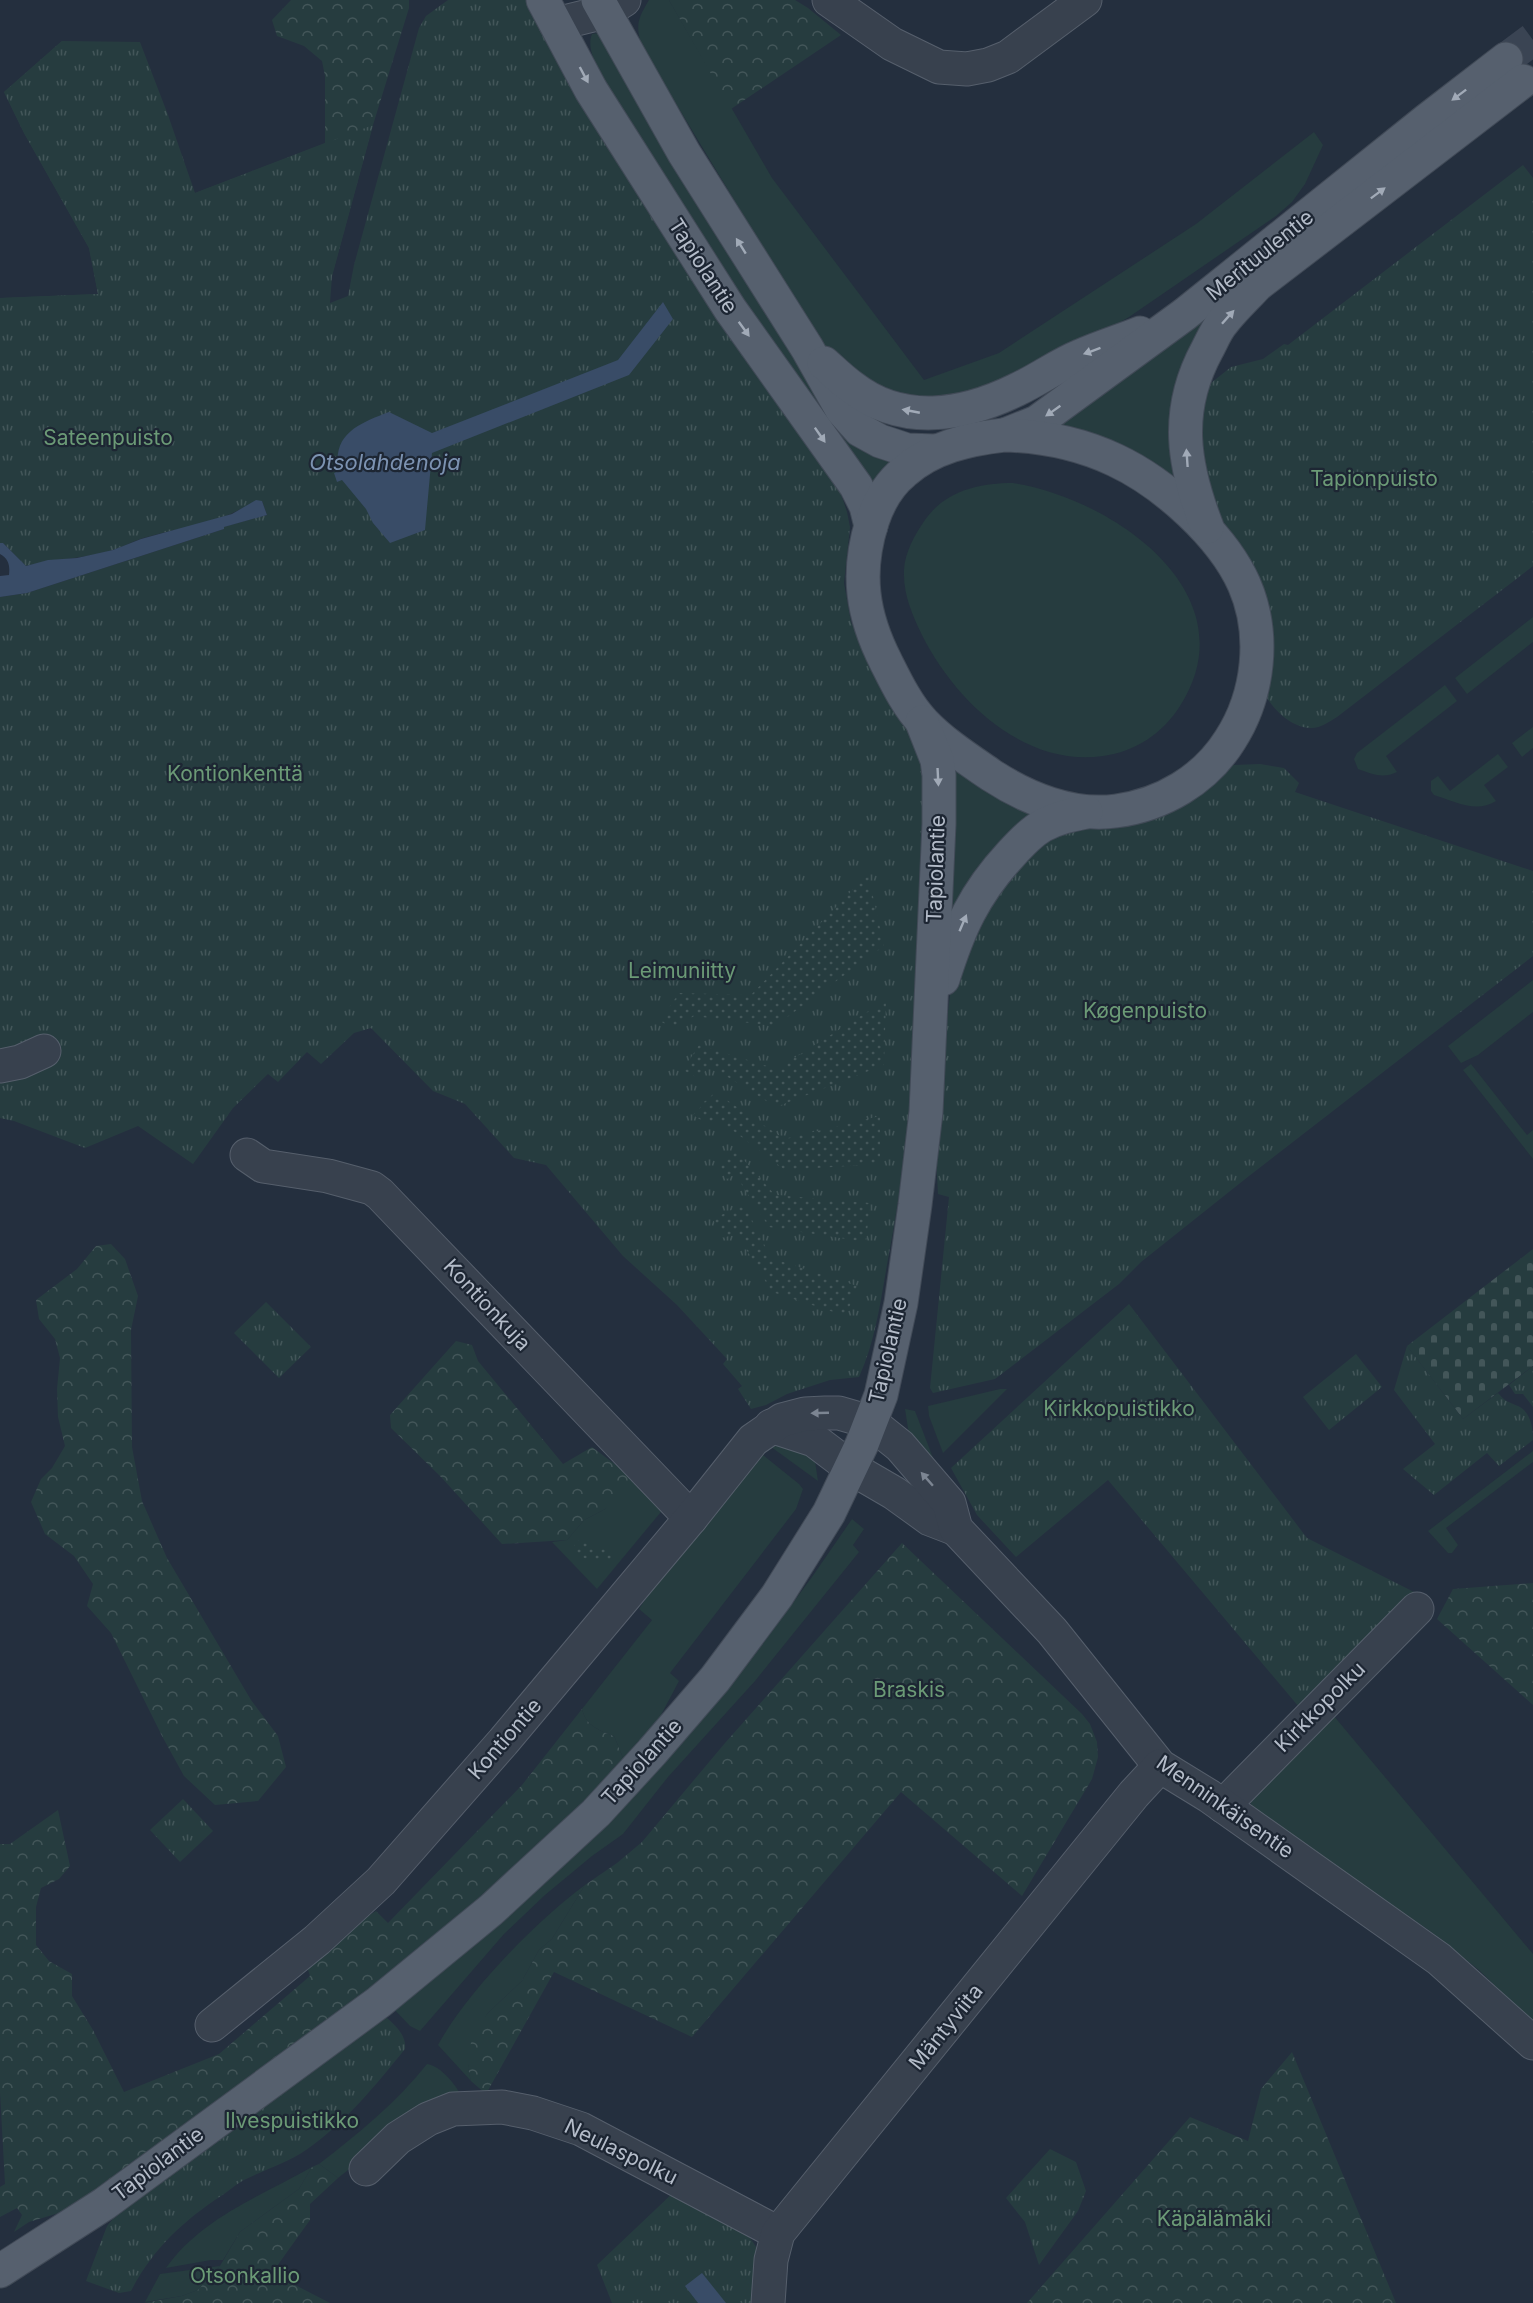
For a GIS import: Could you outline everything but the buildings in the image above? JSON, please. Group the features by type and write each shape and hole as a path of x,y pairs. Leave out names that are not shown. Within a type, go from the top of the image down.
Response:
{"main road":[{"name":"Tapiolantie","path":"609,4 684,153 807,348 842,410 860,430 880,441 907,450 936,452"},
{"name":"Tapiolantie","path":"557,8 591,90 730,309 856,486 866,506 871,526"},
{"name":"Merituulentie","path":"1004,435 1037,422 1185,314 1427,120 1514,70 1257,285 1221,324 1198,367 1188,401 1186,435 1188,471 1209,534"},
{"path":"807,348 853,388 875,401 925,414 957,412 1006,395 1079,356 1185,314"},
{"path":"1004,435 1032,436 1070,444 1117,461 1155,483 1181,505 1209,534 1236,570 1244,584 1253,614 1257,642 1252,692 1244,716 1218,758 1185,786 1159,799 1132,808 1086,812 1038,800 1002,782 922,722 891,673 876,642 863,592 862,567 864,547 878,507 897,478 914,464 936,452 970,440 1004,435"},
{"name":"Tapiolantie","path":"0,2271 104,2204 379,2002 491,1910 596,1813 652,1752 714,1679 777,1596 829,1513 870,1422 885,1377 901,1303 924,1124 932,1018 939,775 937,760 922,722"},
{"name":"Tapiolantie","path":"932,1018 954,946 969,910 990,877 1035,830 1056,819 1086,812"}],"street":[{"path":"829,0 892,44 939,67 967,69 988,65 1008,57 1084,0"},
{"path":"557,8 609,4"},
{"path":"0,1066 20,1062 44,1051"},
{"name":"Kontionkuja","path":"247,1155 263,1166 344,1180 372,1188 380,1194 691,1518"},
{"name":"Kontiontie","path":"212,2025 317,1940 381,1881 503,1742 691,1518 753,1440 771,1426 791,1417 839,1413 870,1422"},
{"name":"Menninkäisentie","path":"870,1422 900,1446 948,1503 957,1528 1052,1631 1160,1766 1196,1787 1439,1959 1533,2043"},
{"path":"771,1426 814,1440 851,1468"},
{"name":"Menninkäisentie","path":"851,1468 894,1493 930,1519 957,1528"},
{"name":"Kirkkopolku","path":"1223,1806 1417,1609"},
{"name":"Mäntyviita","path":"768,2303 771,2260 778,2233 1134,1794 1160,1766"},
{"name":"Neulaspolku","path":"366,2169 398,2138 428,2119 453,2109 502,2107 533,2113 581,2129 778,2233"}],"green space":[{"path":"291,0 409,0 409,8 373,125 332,276 305,297 0,298 98,294 89,248 24,133 4,92 62,41 76,72 195,193 325,143 325,76 322,61 304,46 277,36 272,20"},
{"path":"448,0 527,0 610,147 838,485 850,527 844,583 851,622 871,670 901,715 910,733 922,766 927,794 916,1027 906,1144 874,1334 859,1377 830,1380 751,1409 738,1389 742,1386 723,1364 727,1359 677,1305 623,1256 546,1165 514,1158 465,1104 433,1091 371,1028 354,1033 321,1064 307,1052 278,1082 268,1074 233,1108 193,1164 138,1126 85,1148 14,1121 0,1118 0,597 27,593 224,529 223,527 267,515 262,501 201,524 143,538 113,550 26,566 3,543 0,543 0,298 98,294 89,248 24,133 4,92 62,41 140,42 195,193 373,125 332,276 330,303 348,296 354,265 419,28 426,16"},
{"path":"649,0 669,0 772,178 924,380 999,353 1196,224 1314,132 1323,145 1305,184 1292,202 1276,216 1129,317 1044,367 937,403 878,389 833,356 815,334 643,49 638,23"},
{"path":"669,0 795,0 841,35 731,109"},
{"path":"599,33 897,462 875,487 750,309 598,70 590,43 592,34"},
{"name":"Tapionpuisto","path":"1523,165 1533,178 1533,566 1337,717 1317,727 1296,725 1278,712 1265,695 1216,526 1199,454 1204,396 1211,383 1231,367 1263,359 1284,344 1288,345"},
{"path":"1234,283 1214,319 1178,483 1051,432"},
{"path":"1013,483 1051,492 1091,508 1128,530 1160,558 1185,590 1198,626 1198,665 1180,706 1173,716 1157,733 1137,746 1115,754 1074,757 1046,751 1020,740 995,724 973,705 936,660 922,635 909,604 904,579 906,557 918,531 933,510 953,496 975,487"},
{"path":"1533,617 1533,642 1467,694 1455,678"},
{"path":"1445,685 1457,701 1386,756 1397,772 1382,775 1358,769 1354,759 1357,753"},
{"path":"1533,727 1533,748 1522,757 1512,743"},
{"path":"1498,754 1508,767 1484,785 1496,801 1488,805 1473,806 1434,795 1431,791 1431,781 1438,776 1450,791"},
{"path":"950,764 987,791 1032,812 946,938"},
{"name":"Køgenpuisto","path":"1260,764 1284,768 1299,783 1295,792 1533,871 1533,956 1249,1176 1141,1262 1119,1284 995,1379 933,1393 930,1388 949,1197 938,1194 935,1135 951,987 963,939 1038,838 1234,765"},
{"path":"868,874 884,946 775,1026 694,1016 674,1029 660,1021 679,993 751,995"},
{"path":"1533,980 1533,1012 1478,1055 1461,1063 1448,1046"},
{"path":"886,1000 884,1065 776,1107 710,1066 698,1078 683,1070 699,1045 777,1069"},
{"path":"1471,1064 1527,1135 1533,1130 1533,1159 1463,1070"},
{"path":"715,1092 784,1139 880,1116 880,1164 785,1170 719,1120 712,1127 693,1115"},
{"path":"735,1150 775,1195 870,1203 866,1242 769,1227 735,1174 727,1179 716,1166"},
{"path":"744,1204 771,1258 857,1286 846,1316 772,1292 737,1234 722,1238 713,1219"},
{"path":"111,1244 125,1259 138,1296 131,1330 132,1447 142,1501 167,1558 251,1700 278,1736 286,1767 258,1801 215,1805 184,1776 111,1633 87,1606 93,1584 74,1556 45,1534 31,1502 41,1479 52,1468 65,1446 58,1417 57,1389 60,1358 55,1339 39,1319 36,1300 77,1269 96,1246"},
{"path":"1533,1249 1533,1366 1463,1419 1407,1346"},
{"path":"266,1302 311,1347 279,1378 234,1333"},
{"name":"Kirkkopuistikko","path":"1129,1304 1307,1538 1414,1592 1370,1647 1304,1713 1108,1480 1016,1557 977,1515 951,1468"},
{"path":"456,1341 472,1345 478,1361 563,1464 592,1447 632,1477 626,1493 605,1509 584,1520 567,1540 502,1544 441,1477 391,1428 390,1415"},
{"path":"1407,1346 1463,1419 1498,1393 1505,1400 1526,1412 1532,1426 1533,1440 1499,1466 1487,1453 1434,1495 1403,1469 1435,1444 1394,1390"},
{"path":"1356,1354 1382,1387 1329,1430 1303,1397"},
{"path":"1533,1366 1533,1407 1523,1394 1515,1394 1509,1385"},
{"path":"1007,1389 943,1453 929,1416 928,1406"},
{"path":"905,1409 915,1411 935,1463 909,1435"},
{"path":"789,1440 815,1461 818,1481 767,1444"},
{"path":"1533,1451 1533,1462 1446,1528 1458,1545 1452,1553 1448,1553 1428,1531"},
{"path":"763,1455 803,1489 796,1509 670,1673 679,1681 652,1732 625,1763 614,1736 598,1729 586,1720 582,1709 652,1620 639,1609 659,1578 758,1458"},
{"path":"632,1477 665,1507 597,1589 552,1542 567,1540 584,1520 605,1509"},
{"path":"852,1519 864,1529 853,1545 859,1552 755,1681 668,1777 623,1834 545,1895 504,1934 420,2031 410,2026 392,2007 585,1841 684,1741 753,1657"},
{"path":"577,1540 598,1548 612,1547 612,1559 587,1559 571,1553"},
{"name":"Braskis","path":"902,1543 1082,1714 1090,1724 1097,1742 1098,1757 1092,1779 1022,1896 901,1792 692,2037 554,1972 486,2094 471,2081 468,2068 471,2042 487,2014 522,1981 539,1950 552,1939 585,1885 642,1842 725,1743"},
{"path":"1533,1583 1533,1705 1437,1619 1453,1589"},
{"path":"582,1709 586,1720 598,1729 614,1736 625,1763 512,1873 389,1977 89,2204 29,2222 14,2232 22,2215 17,2208 0,2217 0,2187 5,2184 0,2092 0,1844 10,1844 58,1810 70,1866 59,1879 41,1888 36,1907 36,1945 49,1961 72,1974 72,1996 93,2030 124,2092 219,2054 310,1976 304,1957 376,1911 388,1923 522,1785"},
{"path":"1333,1715 1533,1954 1533,2023 1479,1970 1426,1928 1388,1905 1252,1809 1250,1798"},
{"path":"183,1799 213,1831 180,1862 150,1830"},
{"path":"585,1885 552,1939 539,1950 522,1981 487,2014 468,2067 471,2081 438,2045 466,2003 504,1959 545,1918"},
{"name":"Ilvespuistikko","path":"383,2014 402,2034 405,2049 371,2090 334,2128 299,2155 241,2182 181,2226 149,2262 131,2291 119,2293 86,2281 107,2226 118,2213"},
{"name":"Käpälämäki","path":"1292,2052 1396,2303 1027,2303 1190,2117 1248,2141 1261,2089"},
{"path":"427,2064 443,2072 462,2097 397,2131 338,2178 319,2164 376,2117"},
{"path":"1050,2149 1076,2162 1086,2191 1078,2211 1039,2265 1025,2222 1006,2198"},
{"name":"Otsonkallio","path":"319,2164 338,2178 310,2204 310,2220 272,2273 330,2303 144,2303 182,2296 198,2290 220,2266 240,2232 299,2189 312,2167"},
{"path":"312,2167 299,2189 240,2232 223,2260 166,2268 180,2250 214,2222"},
{"path":"676,2190 726,2218 749,2237 761,2260 758,2303 612,2303 597,2265"},
{"path":"220,2266 198,2290 182,2296 145,2302 160,2274"}],"water":[{"name":"Otsolahdenoja","path":"663,302 673,319 629,375 432,453 425,530 390,543 342,480 337,482 334,473 339,471 339,448 350,432 358,426 389,412 432,433 618,360"},
{"name":"Otsolahdenoja","path":"256,500 262,501 267,515 224,527 224,529 27,593 0,597 0,576 9,575 9,569 7,560 0,554 0,543 3,543 26,566 48,560 77,558 113,550 141,539 232,514"},
{"path":"702,2273 726,2303 698,2303 685,2286"}],"tunnel":[{"path":"1506,59 1533,39"}],"park label":[{"name":"Sateenpuisto","path":"108,438"},
{"name":"Kontionkenttä","path":"235,774"},
{"name":"Leimuniitty","path":"682,971"}]}
